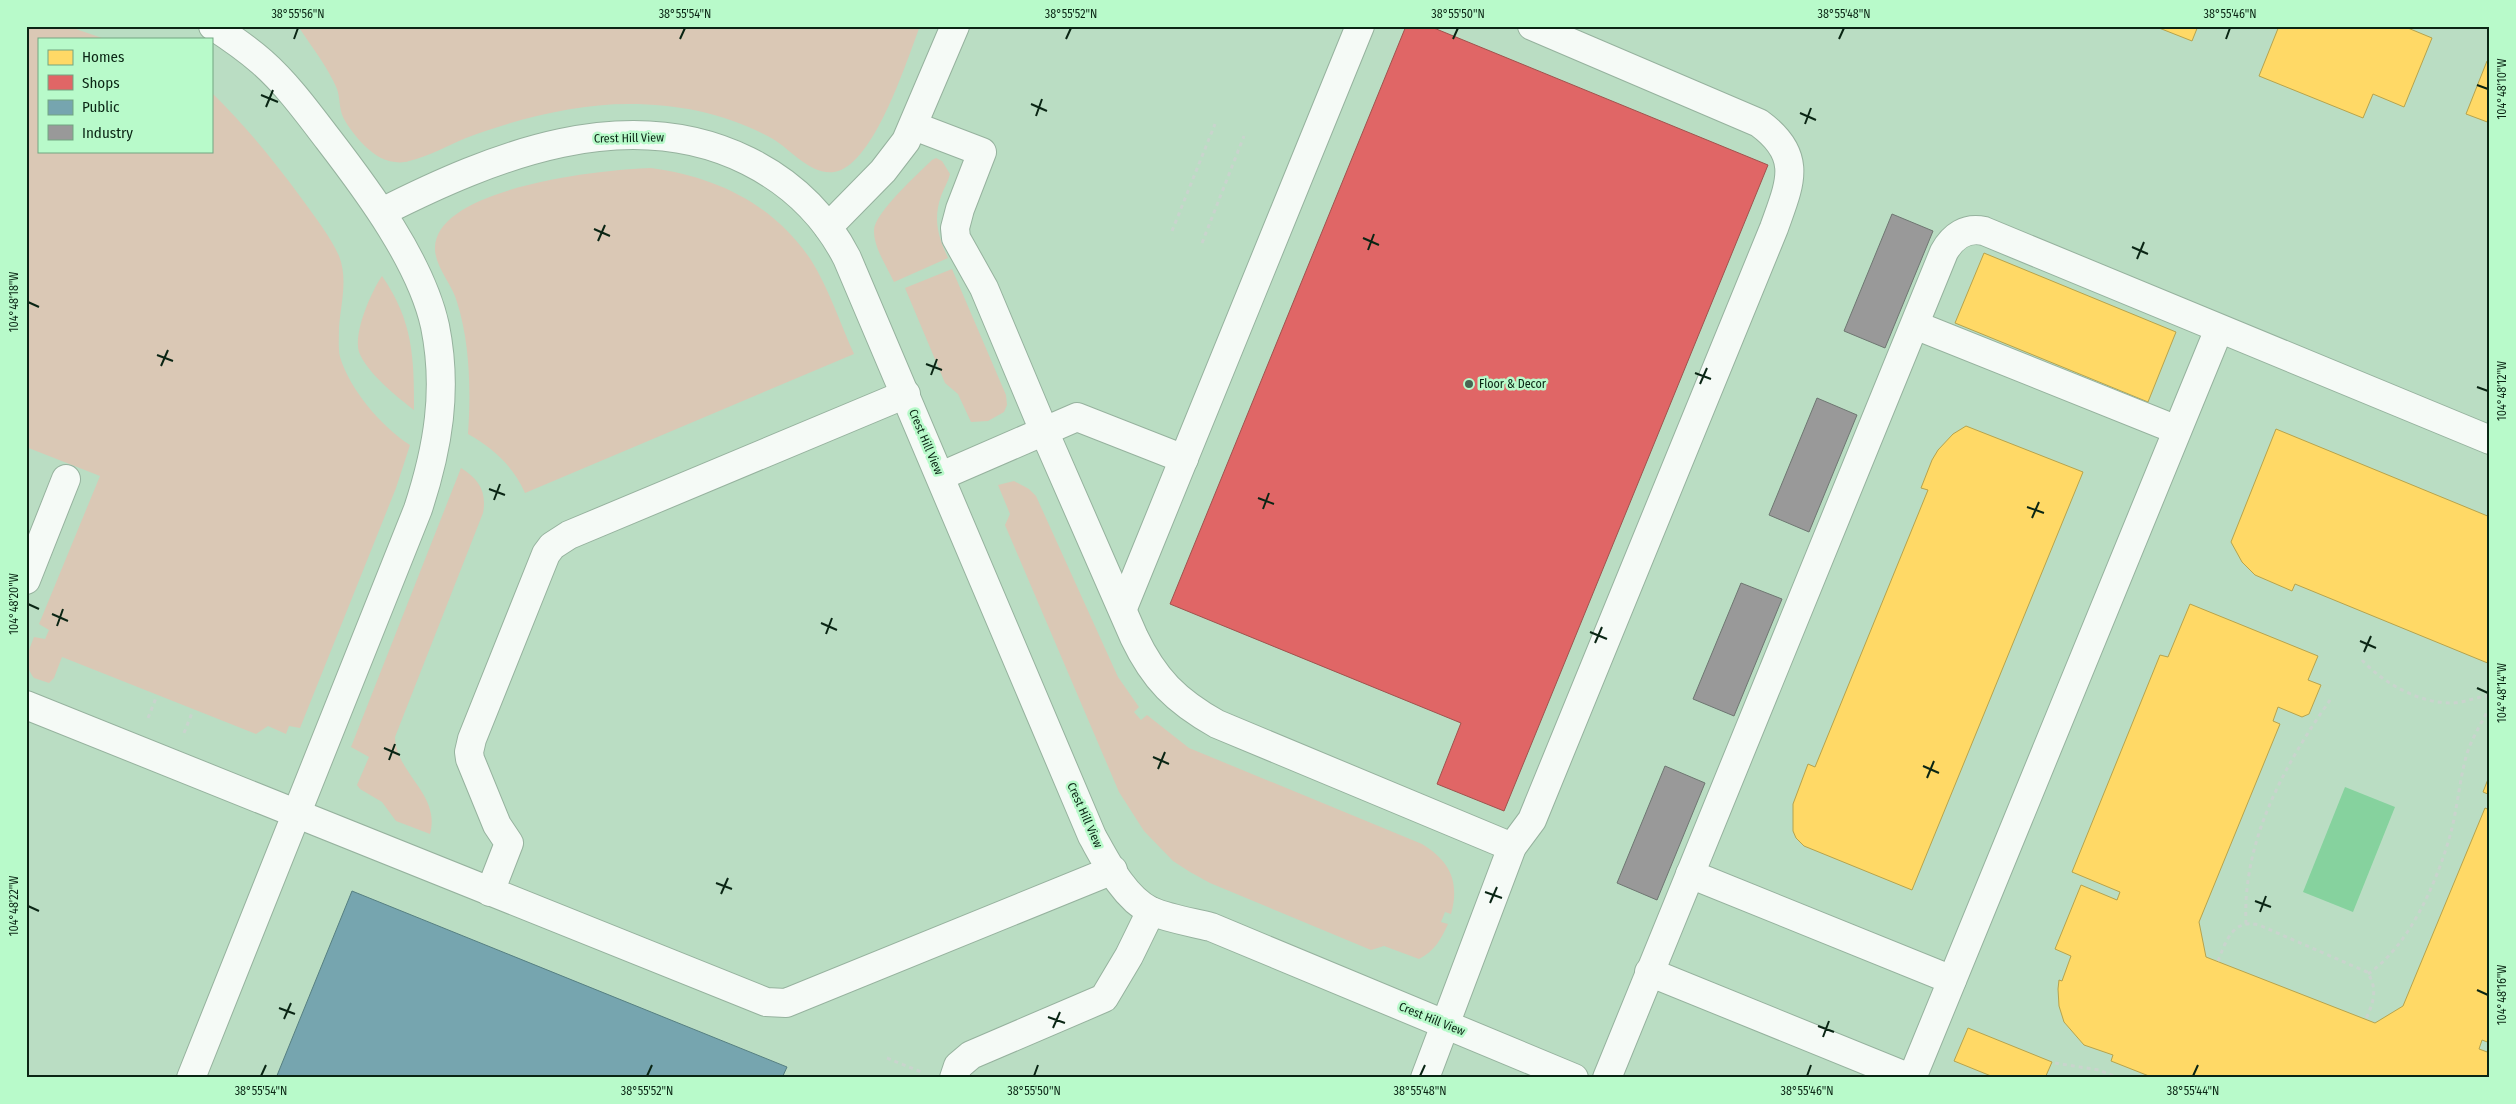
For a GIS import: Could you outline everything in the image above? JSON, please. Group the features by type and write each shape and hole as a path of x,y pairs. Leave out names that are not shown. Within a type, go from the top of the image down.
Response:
{"street":[{"path":"190,1078 418,508 437,441 440,393 435,328 422,286 382,212 302,105 262,63 213,26"},
{"path":"828,227 883,171 906,141 955,26"},
{"path":"1123,608 1360,26"},
{"path":"1424,1078 1446,1025 1512,847 1532,820 1774,228 1790,176 1788,154 1781,142 1760,123 1532,26"},
{"path":"914,126 982,152 960,209 955,228 956,238 984,288 1044,431 1145,659 1158,678 1172,694 1194,711 1253,741 1512,847"},
{"name":"Crest Hill View","path":"382,212 424,191 518,154 574,140 601,137 653,135 696,142 757,166 796,193 828,227 850,266 941,476 1092,836 1113,870 1134,898 1151,911 1211,927 1574,1078"},
{"path":"1607,1078 1949,242 1958,235 1977,229 2490,440"},
{"path":"1915,325 2176,430"},
{"path":"1649,972 1911,1078 2219,329"},
{"path":"490,892 510,843 497,825 469,752 472,739 544,559 552,546 568,535 906,394"},
{"path":"941,476 1073,417 1082,417 1184,459"},
{"path":"26,580 66,479"},
{"path":"26,705 766,1002 786,1003 1113,870"},
{"path":"1690,874 1952,980"},
{"path":"941,1076 958,1066 971,1055 1104,998 1129,956 1151,911"}],"path":[{"path":"1172,231 1215,124"},
{"path":"1202,243 1244,136"},
{"path":"2362,660 2388,682 2429,700 2453,703 2490,696"},
{"path":"2246,924 2246,889 2250,865 2267,810 2293,756 2330,700"},
{"path":"2368,974 2391,955 2428,893 2451,831 2465,759 2490,706"},
{"path":"2218,961 2230,932 2246,924 2259,925 2354,964 2368,974 2374,984 2374,992 2366,1019"},
{"path":"887,1058 941,1076"},
{"path":"2055,1063 2099,1070 2118,1078"}],"shaded area":[{"path":"26,26 67,26 102,38 38,38 38,152 212,152 212,93 236,117 291,185 322,227 339,256 343,273 339,327 340,357 351,382 368,407 410,445 396,488 300,728 289,726 286,734 268,726 256,734 62,657 54,678 49,683 34,678 29,668 28,653 34,637 45,639 49,630 39,624 100,476 26,447"},
{"path":"298,26 920,26 889,106 867,146 854,161 841,170 831,172 813,168 773,139 739,123 685,108 648,104 608,105 546,114 485,131 431,154 406,162 388,161 370,151 350,128 343,117 338,92 333,81"},
{"path":"936,158 942,161 950,174 941,196 937,213 939,235 948,258 894,282 876,244 874,231 876,224 888,204"},
{"path":"651,168 699,178 721,186 742,196 779,223 796,240 811,260 829,294 854,354 525,493 515,474 508,466 486,445 468,434 469,384 465,334 457,302 438,263 435,250 442,228 461,211 490,197 525,186 598,172"},
{"path":"952,269 1006,395 1007,405 1004,412 988,421 971,422 958,394 945,383 905,288"},
{"path":"382,276 400,308 410,340 414,410 375,376 359,352 359,334 364,313"},
{"path":"461,468 473,477 483,492 483,513 395,737 397,750 402,762 424,795 429,807 432,820 430,834 396,821 382,802 360,789 357,785 369,757 351,747"},
{"path":"1014,481 1029,489 1036,496 1118,677 1139,707 1134,712 1141,720 1147,715 1189,748 1422,844 1440,858 1446,865 1453,882 1453,903 1451,914 1445,912 1441,922 1448,924 1437,944 1429,952 1419,959 1384,946 1371,950 1210,883 1173,861 1144,831 1119,792 1005,525 1010,514 998,485"},
{"path":"2345,787 2395,807 2353,912 2303,892"}],"building: Homes":[{"path":"2154,26 2198,26 2192,41"},
{"path":"2279,26 2403,26 2432,38 2404,107 2373,94 2363,118 2259,76"},
{"path":"2487,61 2490,62 2490,123 2466,114"},
{"path":"1984,253 2176,332 2148,402 1955,323"},
{"path":"1966,426 2083,472 1912,890 1804,846 1796,838 1793,831 1793,804 1808,764 1815,767 1928,490 1921,488 1932,460 1938,450 1953,434"},
{"path":"2276,429 2490,517 2490,664 2295,584 2292,591 2255,575 2242,562 2231,542"},
{"path":"2190,604 2318,656 2308,680 2321,685 2309,714 2302,717 2278,707 2273,721 2280,724 2199,922 2206,957 2375,1023 2403,1006 2485,808 2490,810 2490,1043 2482,1040 2479,1049 2490,1053 2490,1078 2154,1078 2111,1061 2113,1055 2084,1045 2064,1022 2059,1006 2058,989 2059,980 2062,981 2071,956 2055,949 2081,885 2117,900 2120,892 2072,872 2160,655 2168,657"},
{"path":"2490,774 2490,795 2483,792"},
{"path":"1968,1028 2052,1062 2045,1078 1996,1078 1954,1061"}],"building: Shops":[{"name":"Floor & Decor","path":"1406,26 1429,26 1768,165 1504,811 1437,784 1461,723 1170,604"}],"building: Public":[{"path":"352,891 787,1067 782,1078 276,1078"}],"building: Industry":[{"path":"1892,214 1933,231 1885,348 1844,331"},
{"path":"1817,398 1857,415 1809,532 1769,515"},
{"path":"1741,583 1782,599 1734,716 1693,699"},
{"path":"1665,766 1705,783 1657,900 1617,883"}],"place":[{"name":"Floor & Decor","path":"1469,384"}]}
